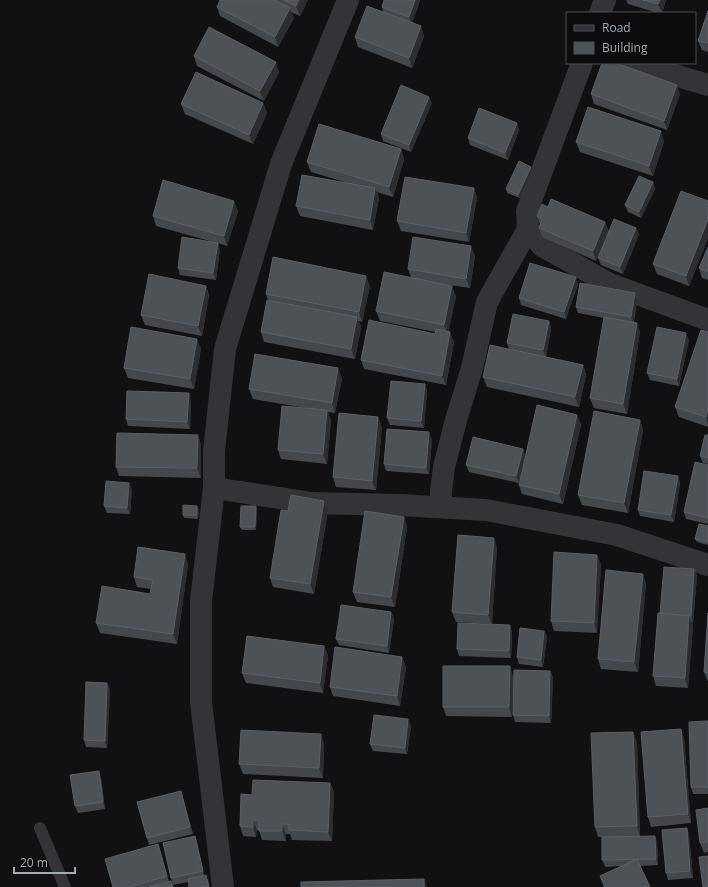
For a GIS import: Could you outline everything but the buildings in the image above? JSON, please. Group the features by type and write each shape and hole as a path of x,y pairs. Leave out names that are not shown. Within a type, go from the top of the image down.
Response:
{"street":[{"path":"223,887 201,702 201,601 214,488 214,451 225,349 281,164 348,0"},
{"path":"600,12 605,0"},
{"path":"441,507 444,467 456,420 472,368 487,302 528,229 527,211 582,64"},
{"path":"636,64 708,85"},
{"path":"528,229 542,246 610,284 708,320"},
{"path":"214,488 312,503 400,505 486,510 617,535 708,565"}],"lane":[{"path":"40,828 65,887"}]}
